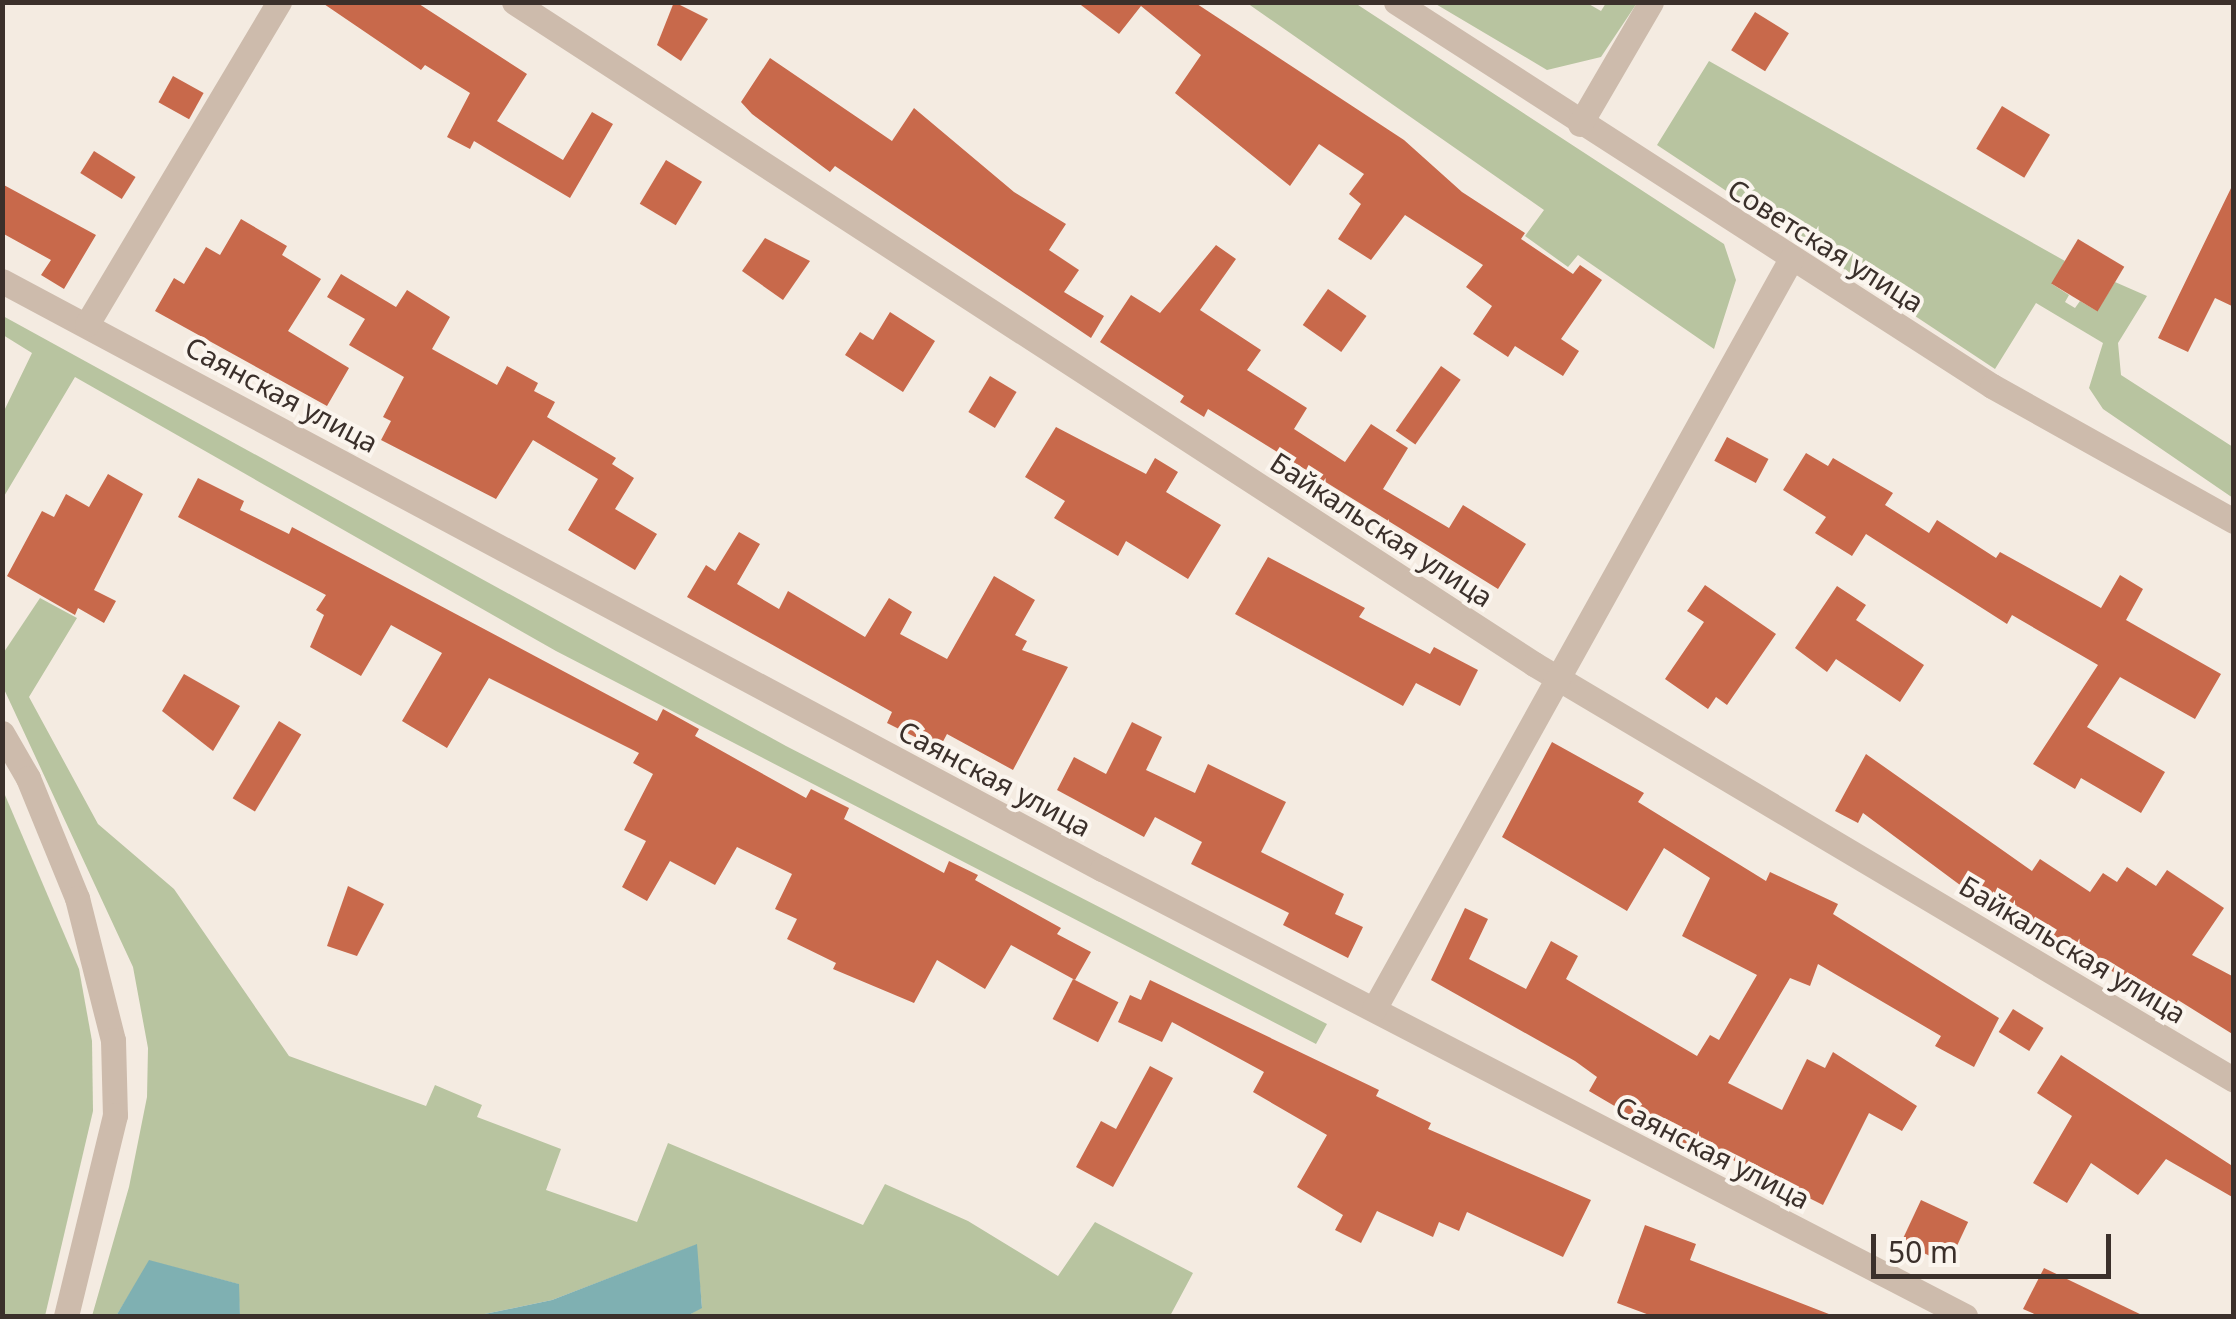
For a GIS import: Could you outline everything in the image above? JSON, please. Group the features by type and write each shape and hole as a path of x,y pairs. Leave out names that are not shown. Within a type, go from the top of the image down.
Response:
{"street":[{"path":"87,324 279,2"},
{"name":"Байкальская улица","path":"514,2 1558,675 2234,1080"},
{"name":"Советская улица","path":"1396,2 1992,386 2234,520"},
{"path":"1580,124 1651,2"},
{"path":"1374,1010 1791,258"},
{"name":"Саянская улица","path":"2,281 1374,1010 1965,1316"},
{"path":"2,733 28,778 77,898 114,1040 115,1115 66,1316"}],"green space":[{"path":"1247,3 1355,3 1724,244 1736,280 1714,349 1578,255 1568,267 1525,236 1544,210"},
{"path":"1434,3 1587,3 1601,11 1606,3 1637,3 1601,57 1547,70"},
{"path":"1709,61 2065,261 2052,284 2069,295 2065,302 2075,308 2080,301 2097,311 2115,282 2147,296 2118,343 2121,375 2233,447 2233,498 2103,409 2089,388 2103,343 2036,303 1995,369 1657,145"},
{"path":"3,316 786,746 1327,1024 1316,1044 556,651 75,377 3,498 3,413 32,353 3,335"},
{"path":"40,598 77,618 29,697 98,824 174,889 289,1056 426,1106 435,1085 482,1105 477,1117 561,1149 546,1190 637,1222 668,1143 863,1225 885,1184 968,1221 1058,1276 1095,1222 1193,1273 1170,1316 687,1316 702,1307 696,1245 552,1300 475,1316 240,1316 238,1284 150,1261 116,1316 92,1316 129,1187 147,1097 148,1048 133,967 3,687 2,655"},
{"path":"2,788 79,969 92,1041 93,1111 45,1316 3,1316"}],"water":[{"path":"697,1244 702,1308 687,1316 475,1316 552,1300"},
{"path":"149,1260 239,1284 240,1316 116,1316"}],"building":[{"path":"321,2 416,2 527,74 497,121 563,160 592,112 613,124 570,198 474,141 470,149 447,137 470,93 425,65 421,70"},
{"path":"674,2 708,19 681,61 657,45"},
{"path":"1077,2 1194,2 1404,140 1462,192 1525,233 1521,239 1573,274 1580,265 1602,280 1561,339 1579,351 1563,376 1515,346 1508,357 1473,334 1492,306 1466,287 1483,265 1405,215 1371,260 1338,239 1361,204 1349,194 1364,174 1319,144 1290,186 1175,93 1201,55 1141,6 1119,34"},
{"path":"1755,12 1789,33 1765,71 1731,50"},
{"path":"770,58 892,141 914,108 1014,192 1066,224 1049,250 1079,270 1064,292 1104,316 1091,338 835,166 830,172 752,114 741,102"},
{"path":"173,76 204,93 189,119 158,102"},
{"path":"2002,106 2050,135 2024,178 1976,149"},
{"path":"94,151 136,177 122,199 80,173"},
{"path":"666,160 702,182 676,225 640,204"},
{"path":"2234,182 2234,307 2215,298 2188,352 2158,338"},
{"path":"2,184 96,235 64,289 41,275 51,260 2,233"},
{"path":"241,219 287,246 282,255 321,279 288,331 349,368 327,406 155,311 174,278 184,284 206,247 220,255"},
{"path":"765,238 810,261 783,300 742,271"},
{"path":"2078,239 2124,267 2098,311 2051,284"},
{"path":"1216,245 1236,259 1200,310 1261,350 1247,370 1307,408 1294,429 1345,462 1371,424 1408,448 1383,489 1449,528 1463,505 1526,544 1498,589 1208,409 1204,417 1180,402 1184,396 1100,342 1131,295 1160,313"},
{"path":"341,274 396,307 407,290 450,317 432,349 497,385 507,366 538,383 534,391 555,402 547,417 616,458 612,464 634,478 615,509 657,534 635,570 568,530 598,479 533,440 496,499 381,440 391,421 383,417 404,377 349,345 365,319 327,297"},
{"path":"1328,289 1367,316 1341,352 1303,325"},
{"path":"890,312 935,341 903,392 845,355 860,332 873,340"},
{"path":"1441,366 1461,380 1415,444 1396,431"},
{"path":"990,376 1017,392 995,428 968,412"},
{"path":"1056,427 1146,474 1155,458 1178,472 1166,492 1221,525 1188,579 1126,541 1118,556 1054,518 1065,501 1025,477"},
{"path":"1727,437 1768,459 1756,483 1714,461"},
{"path":"1806,453 1828,466 1833,458 1893,493 1885,505 1929,533 1937,520 1996,558 2000,552 2101,608 2120,575 2143,589 2126,620 2221,674 2195,719 2120,677 2087,727 2165,772 2141,813 2081,778 2075,789 2033,764 2098,665 2012,615 2007,624 1866,534 1852,556 1815,533 1826,517 1783,490"},
{"path":"108,474 143,494 94,590 116,601 104,623 78,608 75,615 7,576 42,511 54,517 66,494 89,507"},
{"path":"198,478 244,501 240,510 289,534 292,527 657,721 663,709 699,729 695,736 806,798 811,789 849,808 844,819 944,873 949,861 978,875 975,880 1061,928 1057,934 1091,952 1075,980 1011,945 985,989 937,960 914,1003 833,969 836,963 787,939 797,919 775,909 792,874 737,847 715,885 670,861 647,901 622,887 646,841 624,830 653,774 633,763 639,753 489,678 447,748 402,721 442,653 391,625 361,676 310,647 324,615 316,610 326,595 178,517"},
{"path":"739,532 760,544 737,584 779,609 788,591 865,637 889,598 912,612 900,634 947,659 994,576 1035,600 1015,635 1027,641 1022,650 1068,667 1013,770 947,734 939,749 887,723 892,712 687,597 706,565 715,571"},
{"path":"1268,557 1365,608 1359,617 1430,654 1434,647 1478,670 1460,706 1416,683 1403,706 1235,614"},
{"path":"1705,585 1776,634 1727,705 1716,697 1708,709 1665,679 1704,622 1687,611"},
{"path":"1837,586 1866,605 1856,620 1924,665 1900,702 1836,659 1827,672 1795,648"},
{"path":"184,674 240,706 213,751 162,711"},
{"path":"279,721 301,734 255,812 233,798"},
{"path":"1132,722 1162,737 1146,770 1195,793 1208,764 1286,802 1261,852 1344,894 1335,914 1363,927 1348,958 1283,925 1289,913 1191,864 1202,842 1155,817 1144,837 1057,790 1074,757 1106,774"},
{"path":"1552,742 1644,793 1638,802 1766,881 1770,872 1838,904 1833,914 1999,1018 1974,1067 1935,1046 1941,1036 1818,964 1810,986 1790,978 1728,1083 1782,1110 1807,1059 1825,1068 1833,1052 1917,1106 1902,1131 1869,1113 1823,1205 1709,1148 1703,1158 1589,1091 1597,1077 1575,1061 1431,980 1465,908 1488,919 1469,959 1526,989 1551,941 1578,956 1566,979 1697,1056 1710,1035 1719,1040 1757,975 1682,936 1710,878 1664,848 1627,911 1502,837"},
{"path":"1866,754 2032,871 2040,859 2090,892 2103,873 2117,882 2127,867 2156,886 2167,870 2224,908 2192,955 2234,977 2234,1035 2178,1000 2173,1009 2029,920 2022,931 1863,813 1858,823 1835,811"},
{"path":"348,886 384,904 357,956 327,946"},
{"path":"1073,979 1118,1002 1098,1042 1053,1019"},
{"path":"1150,980 1379,1090 1376,1096 1431,1123 1428,1129 1591,1200 1563,1257 1467,1212 1459,1231 1439,1222 1433,1237 1377,1211 1361,1243 1335,1230 1343,1215 1297,1187 1327,1135 1253,1092 1264,1072 1172,1022 1162,1042 1118,1022 1130,995 1141,1000"},
{"path":"2013,1009 2044,1028 2029,1051 1999,1032"},
{"path":"2061,1055 2234,1167 2234,1198 2166,1159 2138,1195 2091,1163 2067,1203 2033,1183 2072,1116 2037,1093"},
{"path":"1150,1066 1173,1078 1113,1187 1076,1167 1101,1121 1116,1129"},
{"path":"1921,1200 1968,1222 1948,1265 1901,1243"},
{"path":"1645,1225 1696,1244 1690,1260 1834,1316 1652,1316 1617,1303"},
{"path":"2044,1268 2144,1316 2039,1316 2023,1309"}]}
